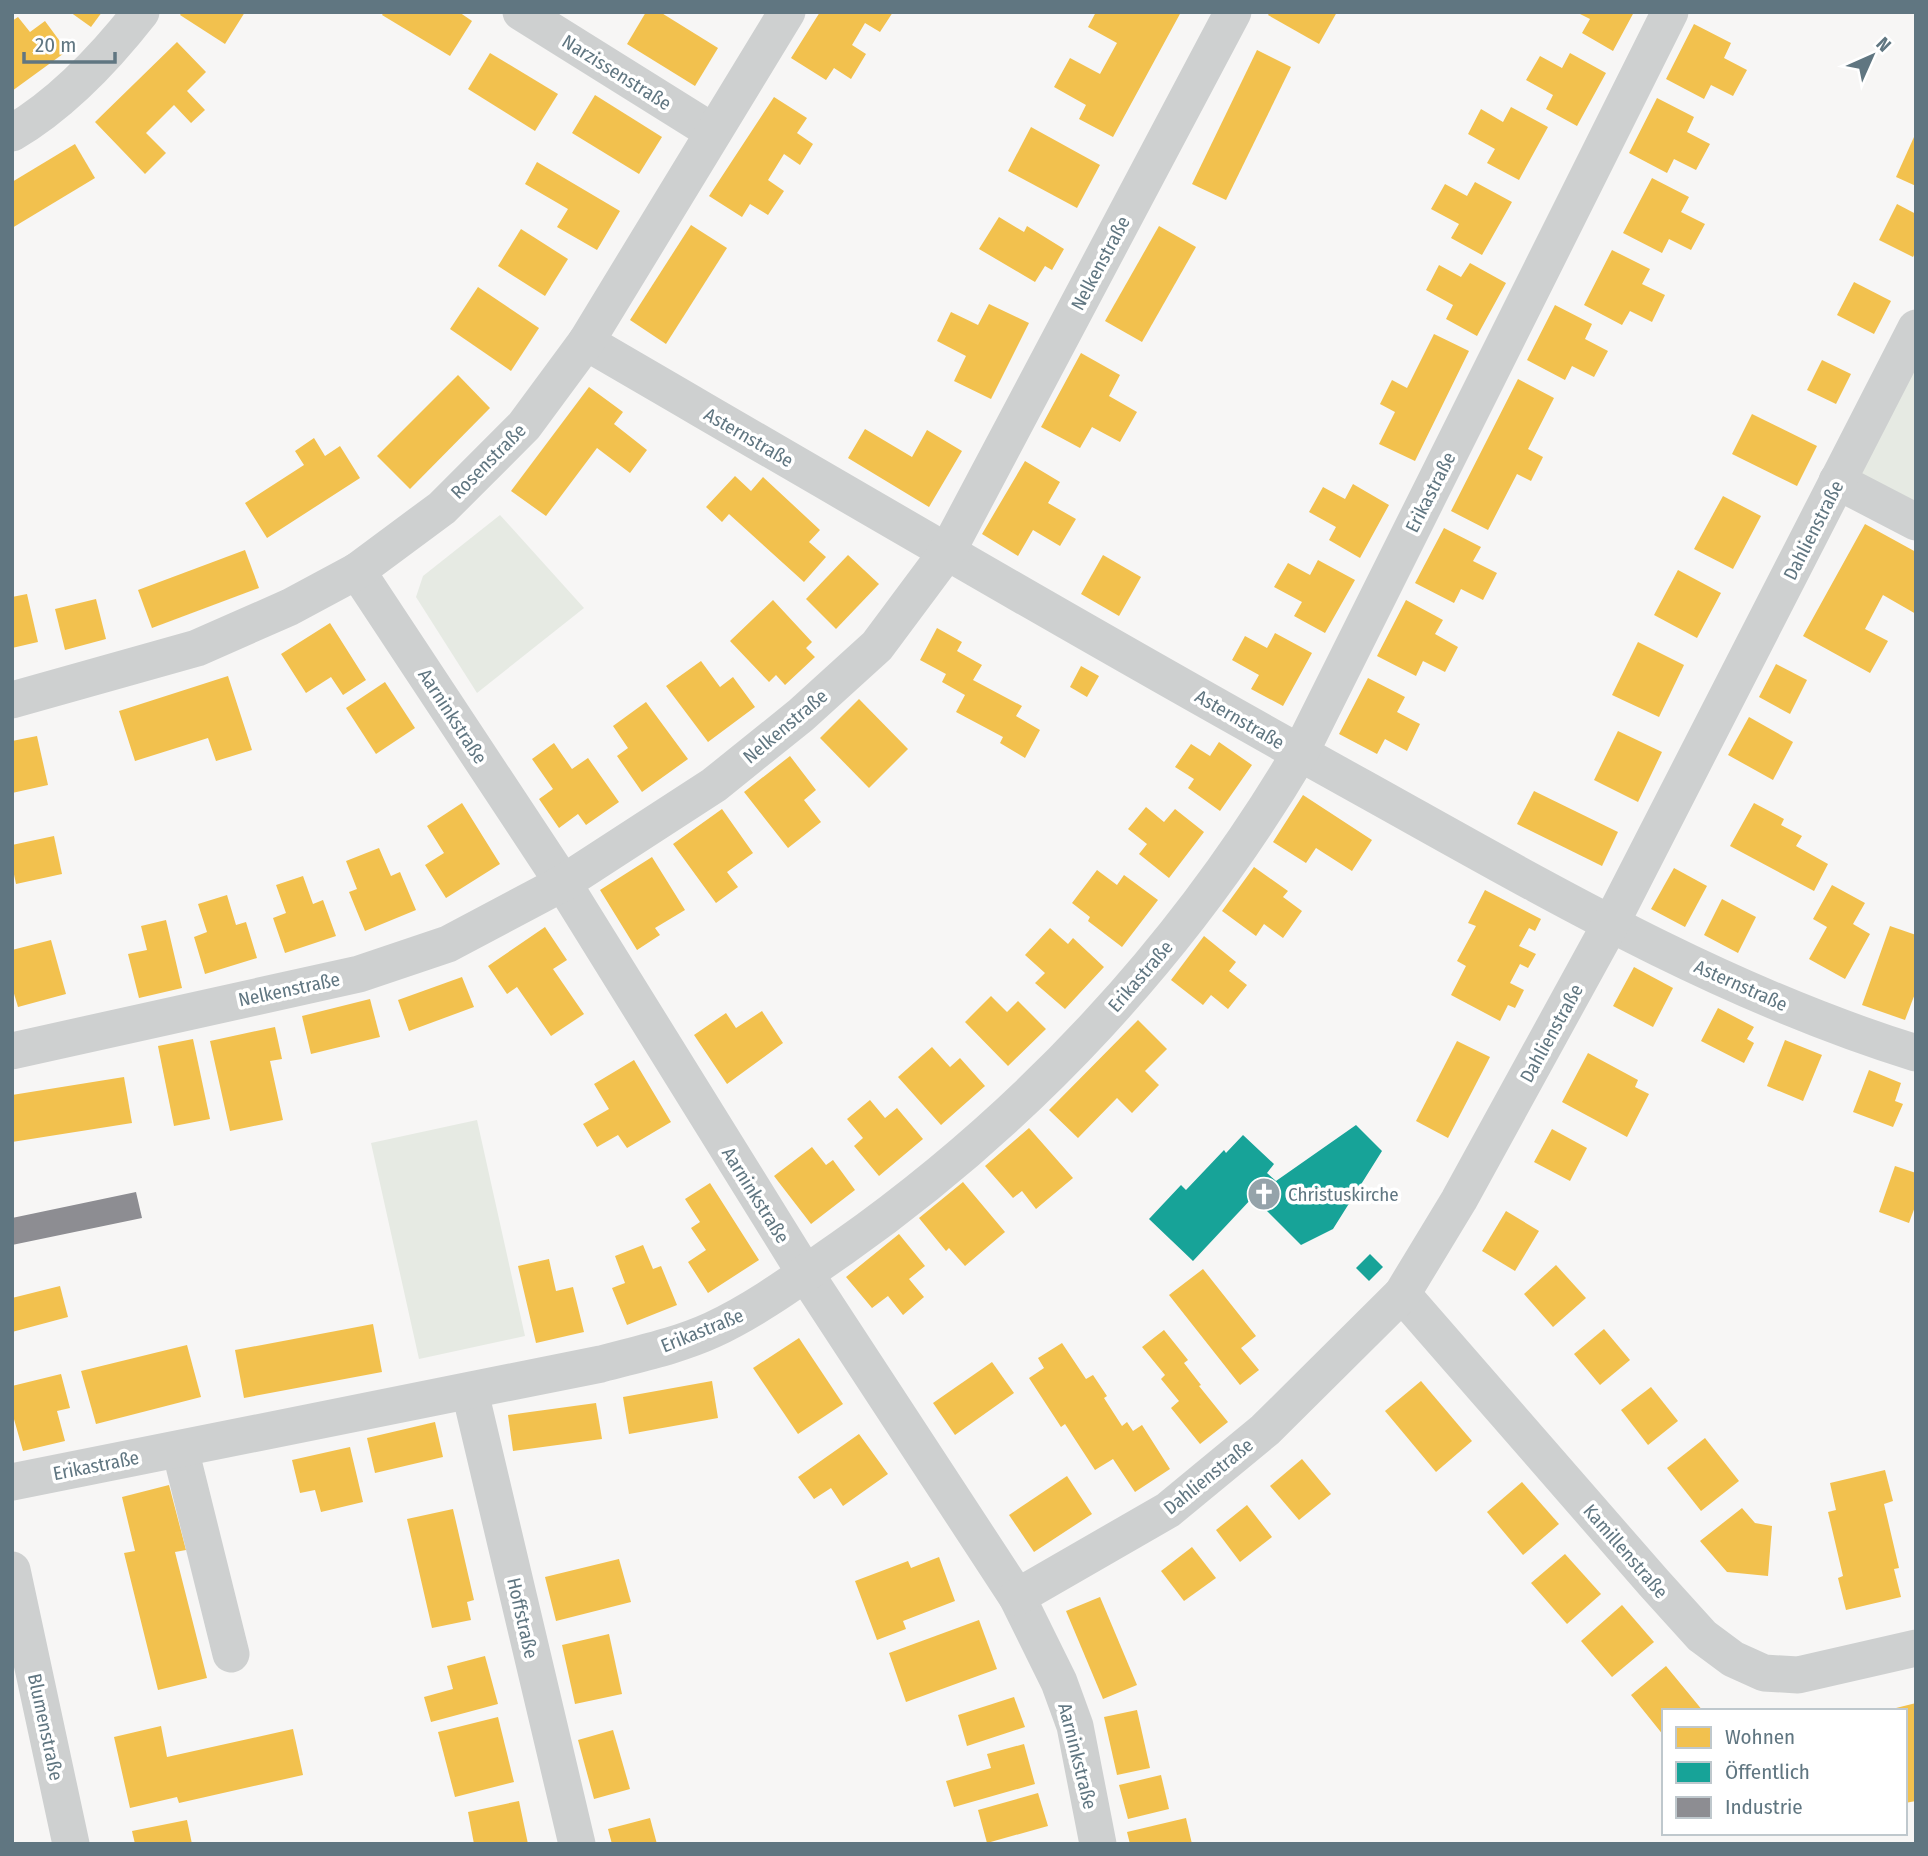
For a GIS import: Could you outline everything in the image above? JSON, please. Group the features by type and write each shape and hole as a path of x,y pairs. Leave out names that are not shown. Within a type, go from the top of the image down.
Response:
{"street":[{"path":"12,133 57,101 91,70 141,12"},
{"name":"Narzissenstraße","path":"521,12 713,132"},
{"name":"Rosenstraße","path":"12,700 197,648 290,607 357,571 442,508 524,426 586,342 787,12"},
{"name":"Nelkenstraße","path":"12,1051 359,974 448,944 563,883 713,785 801,715 877,646 947,552 1233,12"},
{"name":"Erikastraße","path":"12,1482 601,1364 710,1331 756,1307 884,1218 1007,1116 1122,1000 1211,888 1275,795 1300,753 1670,12"},
{"name":"Dahlienstraße","path":"1017,1597 1168,1510 1265,1430 1402,1294 1459,1200 1610,925 1916,328"},
{"name":"Asternstraße","path":"586,342 1300,753 1610,925 1760,995 1840,1027 1916,1053"},
{"path":"1838,481 1916,522"},
{"name":"Aarninkstraße","path":"357,571 563,883 805,1273 1017,1597 1059,1682 1075,1726 1098,1844"},
{"name":"Kamillenstraße","path":"1402,1294 1702,1636 1733,1659 1765,1673 1798,1675 1916,1648"},
{"name":"Hoffstraße","path":"470,1392 577,1844"},
{"path":"180,1449 231,1654"},
{"name":"Blumenstraße","path":"12,1570 71,1844"}],"shaded area":[{"path":"1916,365 1916,504 1858,478"},
{"path":"500,515 584,608 477,693 416,597 423,576"},
{"path":"477,1120 525,1336 419,1359 371,1143"}],"building: Wohnen":[{"path":"70,12 102,12 91,27"},
{"path":"182,12 245,12 225,44 180,15"},
{"path":"384,12 459,12 472,21 450,56 382,15"},
{"path":"646,12 660,12 718,48 695,86 627,44"},
{"path":"820,12 893,12 880,32 865,23 852,45 866,54 851,79 834,68 826,80 791,58"},
{"path":"1096,12 1181,12 1113,137 1079,119 1086,105 1054,87 1070,58 1100,74 1117,43 1088,27"},
{"path":"1270,12 1337,12 1319,44 1268,15"},
{"path":"1576,12 1634,12 1613,51 1582,33 1590,19"},
{"path":"18,17 30,32 45,21 67,51 12,91 12,21"},
{"path":"1694,24 1731,43 1724,58 1747,70 1733,96 1711,85 1704,99 1666,79"},
{"path":"177,42 206,72 187,91 205,110 191,123 174,105 146,133 166,153 145,174 95,122"},
{"path":"1257,50 1291,67 1226,200 1192,184"},
{"path":"490,53 558,94 535,131 468,89"},
{"path":"1570,53 1606,73 1577,126 1546,109 1553,95 1526,80 1540,56 1562,68"},
{"path":"595,95 662,137 639,174 572,133"},
{"path":"774,97 807,118 797,133 813,144 800,165 784,154 768,180 784,191 768,215 750,204 742,217 709,196"},
{"path":"1657,98 1694,117 1687,132 1710,144 1696,170 1674,159 1667,173 1629,153"},
{"path":"1511,107 1548,127 1519,180 1487,163 1495,149 1468,134 1481,109 1503,122"},
{"path":"1031,127 1100,165 1077,208 1008,171"},
{"path":"1914,137 1916,138 1916,186 1896,177"},
{"path":"75,144 95,178 12,228 12,182"},
{"path":"537,162 620,211 597,250 557,227 568,209 525,184"},
{"path":"1652,178 1689,197 1681,212 1705,224 1691,250 1669,239 1662,253 1623,233"},
{"path":"1475,182 1512,202 1482,255 1451,238 1459,224 1431,209 1445,184 1467,196"},
{"path":"1897,204 1916,214 1916,251 1913,257 1879,240"},
{"path":"999,217 1024,232 1027,226 1064,249 1052,270 1045,266 1035,282 979,249"},
{"path":"691,225 727,248 666,344 630,320"},
{"path":"1159,226 1196,247 1142,342 1105,321"},
{"path":"521,229 568,259 545,296 498,266"},
{"path":"1612,250 1650,269 1642,284 1665,295 1652,322 1630,311 1622,325 1584,305"},
{"path":"1470,263 1506,283 1477,336 1446,319 1453,305 1426,290 1439,265 1461,277"},
{"path":"1854,282 1891,301 1874,334 1837,315"},
{"path":"478,287 539,328 511,371 450,329"},
{"path":"989,304 1029,323 991,399 954,381 966,356 937,341 951,312 978,325"},
{"path":"1555,305 1592,324 1585,339 1608,351 1594,377 1572,366 1565,380 1527,360"},
{"path":"1434,334 1469,351 1415,461 1379,444 1395,412 1380,404 1392,380 1407,388"},
{"path":"1081,353 1120,375 1109,396 1137,412 1120,442 1092,427 1080,448 1041,427"},
{"path":"1822,360 1851,374 1836,404 1807,390"},
{"path":"458,375 490,408 410,489 377,456"},
{"path":"1518,379 1554,398 1528,449 1543,457 1531,481 1517,474 1488,530 1451,511"},
{"path":"589,387 623,412 614,424 647,450 630,473 597,448 546,516 511,491"},
{"path":"1752,414 1817,446 1797,486 1732,454"},
{"path":"865,429 912,457 927,430 962,451 929,507 848,458"},
{"path":"314,438 325,456 340,446 360,478 267,538 245,503 304,465 295,451"},
{"path":"1025,461 1060,482 1048,503 1076,519 1060,546 1033,530 1018,556 982,534"},
{"path":"735,476 751,491 763,477 820,530 809,542 826,557 804,582 729,514 722,522 706,507"},
{"path":"1353,484 1389,505 1360,558 1329,540 1336,527 1309,512 1323,487 1345,499"},
{"path":"1723,496 1761,516 1733,569 1694,549"},
{"path":"1865,524 1916,552 1916,614 1883,595 1865,629 1888,641 1870,673 1803,636"},
{"path":"1444,528 1481,547 1473,561 1497,573 1483,600 1461,589 1454,603 1415,583"},
{"path":"245,550 259,588 152,628 138,590"},
{"path":"848,555 879,584 836,629 806,599"},
{"path":"1103,555 1141,577 1119,616 1081,594"},
{"path":"1318,560 1355,580 1325,633 1294,616 1302,602 1274,587 1288,563 1310,575"},
{"path":"1678,570 1721,593 1697,638 1654,615"},
{"path":"27,594 38,642 12,648 12,597"},
{"path":"96,599 106,639 65,650 55,609"},
{"path":"773,600 812,642 806,648 815,657 785,685 776,675 769,682 730,641"},
{"path":"1406,600 1443,620 1435,634 1458,647 1445,672 1423,661 1416,676 1377,656"},
{"path":"330,623 366,680 343,695 331,677 306,693 281,654"},
{"path":"937,628 962,642 957,651 982,665 973,680 1022,706 1016,716 1040,730 1025,758 1000,743 1003,737 956,712 965,695 942,682 946,674 920,660"},
{"path":"1275,633 1312,653 1283,706 1251,689 1259,675 1232,660 1245,636 1267,648"},
{"path":"1638,642 1684,665 1659,717 1612,695"},
{"path":"701,661 720,687 733,677 755,707 708,742 666,686"},
{"path":"1776,664 1807,680 1790,714 1759,697"},
{"path":"1081,666 1099,676 1087,697 1070,687"},
{"path":"228,676 252,750 216,761 208,738 135,761 119,711"},
{"path":"1368,678 1405,697 1397,712 1420,724 1407,751 1385,739 1377,754 1339,734"},
{"path":"385,682 415,728 376,754 346,708"},
{"path":"859,699 908,749 869,788 820,738"},
{"path":"646,702 688,759 642,792 617,756 628,748 613,726"},
{"path":"1749,717 1793,742 1773,780 1728,755"},
{"path":"1618,731 1662,752 1638,802 1594,780"},
{"path":"37,736 48,785 12,793 12,741"},
{"path":"1219,742 1252,765 1220,811 1188,788 1194,779 1175,767 1191,744 1210,756"},
{"path":"554,743 572,769 588,758 619,802 586,825 578,814 559,828 539,799 553,789 532,759"},
{"path":"790,756 816,790 804,800 821,822 788,848 744,792"},
{"path":"1534,791 1618,832 1602,866 1517,824"},
{"path":"1303,795 1372,840 1352,871 1316,848 1306,863 1273,842"},
{"path":"462,803 500,864 446,898 425,865 444,853 427,826"},
{"path":"1754,803 1784,819 1781,825 1802,836 1796,846 1828,864 1814,891 1730,846"},
{"path":"1146,807 1164,822 1175,809 1204,832 1169,878 1139,854 1147,844 1128,829"},
{"path":"722,809 753,853 727,872 738,887 716,903 673,844"},
{"path":"54,836 62,874 16,884 12,845"},
{"path":"379,848 391,876 400,872 416,910 365,931 349,892 357,889 346,861"},
{"path":"652,857 685,910 655,928 660,935 637,950 600,890"},
{"path":"1254,867 1288,891 1283,897 1302,911 1283,938 1264,924 1256,936 1222,911"},
{"path":"1674,868 1707,886 1685,927 1651,909"},
{"path":"1097,870 1117,885 1124,875 1158,900 1122,947 1088,921 1090,917 1072,903"},
{"path":"303,876 313,904 323,900 336,936 285,953 273,918 286,913 276,885"},
{"path":"1832,885 1865,903 1853,924 1870,934 1845,979 1809,959 1827,927 1813,919"},
{"path":"1485,890 1541,919 1535,931 1529,928 1519,946 1536,954 1528,968 1520,964 1510,983 1524,990 1515,1008 1508,1005 1500,1021 1451,995 1466,966 1457,961 1476,926 1468,923"},
{"path":"227,895 236,925 246,922 257,958 205,974 194,937 207,932 198,904"},
{"path":"1722,899 1756,917 1738,953 1704,935"},
{"path":"166,920 182,988 139,998 128,954 147,950 141,926"},
{"path":"1890,926 1916,935 1916,991 1905,1020 1862,1005"},
{"path":"545,927 567,960 553,969 584,1014 551,1036 517,987 507,994 488,966"},
{"path":"1050,928 1068,944 1073,938 1104,967 1065,1009 1035,983 1045,973 1025,955"},
{"path":"1204,936 1236,962 1229,971 1247,985 1228,1009 1211,995 1203,1005 1171,980"},
{"path":"51,940 66,994 18,1007 12,987 12,950"},
{"path":"1634,967 1673,988 1653,1027 1613,1006"},
{"path":"462,977 474,1007 409,1031 398,1000"},
{"path":"991,996 1007,1012 1018,1001 1046,1029 1008,1066 965,1022"},
{"path":"370,999 380,1037 311,1054 302,1016"},
{"path":"1718,1008 1754,1027 1747,1039 1754,1043 1744,1063 1701,1041"},
{"path":"762,1011 783,1043 727,1084 694,1035 726,1013 736,1028"},
{"path":"1138,1020 1167,1049 1145,1071 1159,1085 1132,1113 1117,1098 1078,1138 1049,1110"},
{"path":"275,1027 282,1059 270,1061 283,1120 230,1131 210,1041"},
{"path":"193,1039 210,1119 174,1126 158,1046"},
{"path":"1785,1040 1822,1055 1803,1101 1767,1086"},
{"path":"1457,1041 1490,1057 1448,1138 1416,1121"},
{"path":"932,1047 950,1067 960,1058 985,1086 941,1125 898,1077"},
{"path":"1588,1053 1638,1080 1635,1087 1649,1094 1627,1137 1562,1102"},
{"path":"634,1060 671,1122 627,1148 618,1135 597,1147 583,1124 609,1109 594,1084"},
{"path":"1869,1070 1901,1083 1895,1101 1903,1104 1893,1127 1853,1112"},
{"path":"124,1077 132,1123 12,1142 12,1095"},
{"path":"870,1100 885,1118 897,1108 923,1139 879,1176 854,1146 863,1138 847,1119"},
{"path":"1029,1128 1073,1178 1036,1209 1022,1191 1013,1198 985,1166"},
{"path":"1552,1129 1587,1148 1570,1181 1534,1162"},
{"path":"812,1147 826,1165 833,1160 855,1190 811,1224 774,1176"},
{"path":"1895,1166 1916,1173 1916,1204 1909,1223 1879,1212"},
{"path":"963,1182 1005,1232 965,1266 949,1248 946,1251 919,1218"},
{"path":"710,1183 759,1260 708,1293 688,1262 706,1250 691,1228 700,1222 685,1199"},
{"path":"1506,1211 1539,1231 1515,1271 1482,1251"},
{"path":"899,1234 925,1266 909,1279 924,1297 903,1315 888,1296 872,1308 846,1277"},
{"path":"643,1245 653,1269 661,1266 677,1305 627,1325 612,1288 625,1283 615,1256"},
{"path":"549,1259 556,1291 573,1287 584,1332 536,1343 518,1266"},
{"path":"1556,1265 1586,1298 1553,1327 1524,1294"},
{"path":"1203,1269 1256,1336 1241,1348 1259,1370 1240,1385 1169,1295"},
{"path":"60,1286 68,1317 12,1332 12,1298"},
{"path":"373,1324 382,1372 244,1398 235,1350"},
{"path":"1604,1329 1630,1360 1600,1385 1574,1354"},
{"path":"1164,1330 1188,1360 1184,1363 1201,1385 1199,1386 1228,1422 1200,1444 1171,1408 1179,1401 1161,1379 1165,1375 1142,1347"},
{"path":"799,1338 843,1404 798,1434 753,1368"},
{"path":"1062,1343 1086,1379 1093,1375 1122,1426 1127,1422 1133,1431 1142,1425 1170,1469 1135,1492 1113,1459 1095,1470 1065,1424 1061,1427 1029,1378 1044,1368 1038,1358"},
{"path":"187,1345 201,1397 96,1424 81,1371"},
{"path":"992,1362 1014,1393 955,1435 933,1403"},
{"path":"61,1374 70,1408 57,1411 65,1441 23,1451 12,1412 12,1386"},
{"path":"712,1381 718,1418 629,1434 623,1397"},
{"path":"1421,1381 1472,1441 1436,1472 1385,1411"},
{"path":"1651,1387 1678,1421 1648,1445 1621,1410"},
{"path":"596,1403 602,1439 513,1451 508,1415"},
{"path":"435,1422 443,1457 375,1473 367,1438"},
{"path":"859,1434 888,1474 843,1506 831,1488 814,1499 798,1477"},
{"path":"1705,1438 1739,1481 1701,1511 1667,1468"},
{"path":"350,1447 363,1502 321,1512 315,1490 300,1493 292,1460"},
{"path":"1302,1459 1331,1494 1299,1520 1270,1486"},
{"path":"1885,1470 1893,1501 1884,1504 1899,1568 1894,1569 1901,1597 1846,1610 1838,1578 1843,1576 1828,1512 1836,1510 1830,1483"},
{"path":"1067,1476 1092,1514 1034,1552 1009,1515"},
{"path":"1522,1482 1559,1524 1523,1555 1487,1512"},
{"path":"169,1485 186,1550 175,1552 207,1678 158,1690 124,1553 135,1551 122,1497"},
{"path":"1247,1505 1272,1537 1240,1562 1216,1530"},
{"path":"1742,1508 1755,1523 1772,1526 1768,1576 1727,1572 1700,1541"},
{"path":"453,1509 474,1600 467,1602 471,1620 432,1628 407,1519"},
{"path":"1192,1547 1216,1578 1184,1601 1161,1571"},
{"path":"1565,1554 1601,1594 1567,1624 1531,1583"},
{"path":"939,1557 955,1601 903,1621 906,1629 877,1640 855,1581 908,1561 911,1568"},
{"path":"619,1559 631,1602 556,1621 545,1577"},
{"path":"1100,1597 1137,1685 1103,1699 1066,1611"},
{"path":"1622,1605 1654,1642 1612,1677 1581,1641"},
{"path":"979,1620 997,1669 906,1702 889,1653"},
{"path":"609,1634 622,1694 575,1704 562,1645"},
{"path":"485,1656 498,1704 431,1722 424,1697 453,1689 447,1666"},
{"path":"1666,1666 1701,1709 1662,1709 1662,1734 1631,1695"},
{"path":"1014,1697 1025,1727 967,1746 958,1715"},
{"path":"1916,1703 1916,1801 1907,1803 1907,1709 1892,1709"},
{"path":"1137,1710 1150,1768 1117,1775 1104,1717"},
{"path":"498,1717 514,1782 455,1797 438,1732"},
{"path":"161,1726 167,1757 293,1729 303,1775 179,1803 177,1797 130,1808 114,1737"},
{"path":"613,1730 630,1789 594,1799 578,1740"},
{"path":"1024,1744 1035,1784 954,1807 946,1781 991,1768 987,1754"},
{"path":"1161,1775 1169,1809 1128,1819 1119,1785"},
{"path":"1038,1793 1048,1826 987,1843 978,1810"},
{"path":"519,1801 528,1844 474,1844 468,1812"},
{"path":"650,1818 657,1844 612,1844 608,1829"},
{"path":"1186,1818 1192,1844 1130,1844 1127,1832"},
{"path":"187,1820 192,1844 135,1844 132,1831"}],"building: Öffentlich":[{"name":"Christuskirche","path":"1356,1125 1382,1151 1333,1229 1301,1245 1253,1197 1193,1261 1149,1219 1181,1185 1186,1190 1224,1150 1226,1153 1243,1135 1274,1164 1267,1173 1276,1181"},
{"path":"1370,1254 1383,1267 1369,1281 1356,1268"}],"building: Industrie":[{"path":"136,1192 142,1218 12,1245 12,1218"}],"place":[{"name":"Christuskirche","path":"1264,1194"}]}
